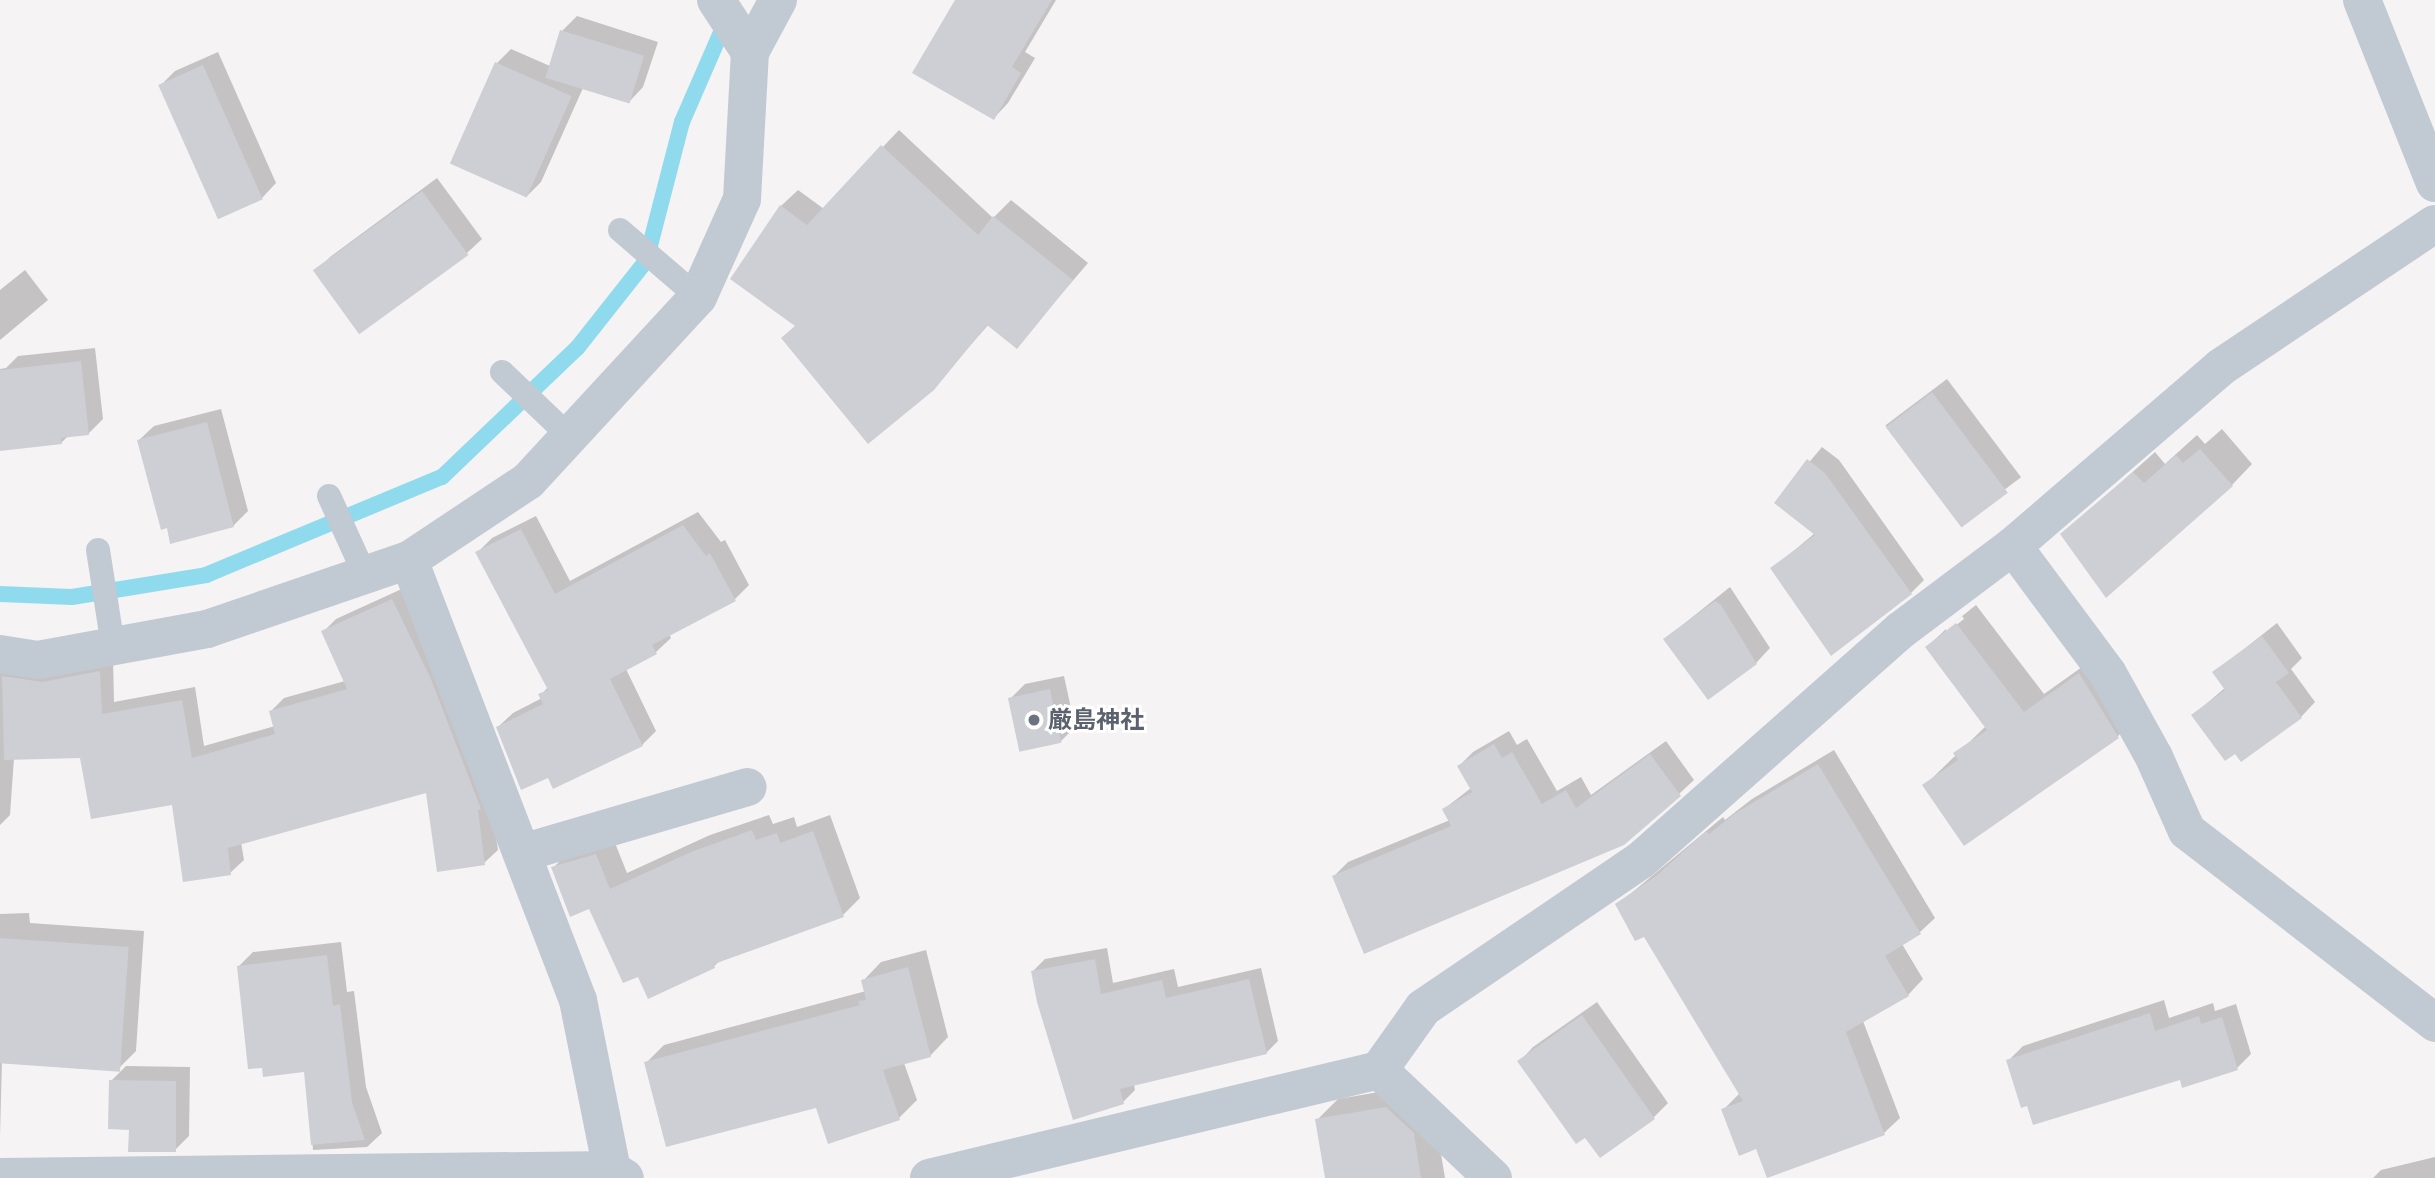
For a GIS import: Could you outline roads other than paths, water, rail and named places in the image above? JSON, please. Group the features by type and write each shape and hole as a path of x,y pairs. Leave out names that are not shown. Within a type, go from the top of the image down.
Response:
{"street":[{"path":"716,0 749,50"},
{"path":"0,654 38,660 111,636 207,629 360,563 409,560 528,481 561,429 687,288 742,199 749,50 778,0"},
{"path":"2362,0 2435,183"},
{"path":"929,1178 1379,1070 1423,1008 1641,860 1901,630 2013,545 2221,367 2435,224"},
{"path":"2013,545 2108,674 2154,757 2187,831 2435,1023"},
{"path":"0,1177 619,1174 578,1000 409,560"},
{"path":"522,853 748,787"},
{"path":"1379,1070 1493,1178"}],"lane":[{"path":"620,230 687,288"},
{"path":"502,372 561,429"},
{"path":"329,496 360,563"},
{"path":"98,553 111,636"}],"waterway":[{"path":"0,594 72,597 206,575 442,477 578,347 646,261 682,122 726,21"}],"place":[{"name":"厳島神社","path":"1034,720"}]}
